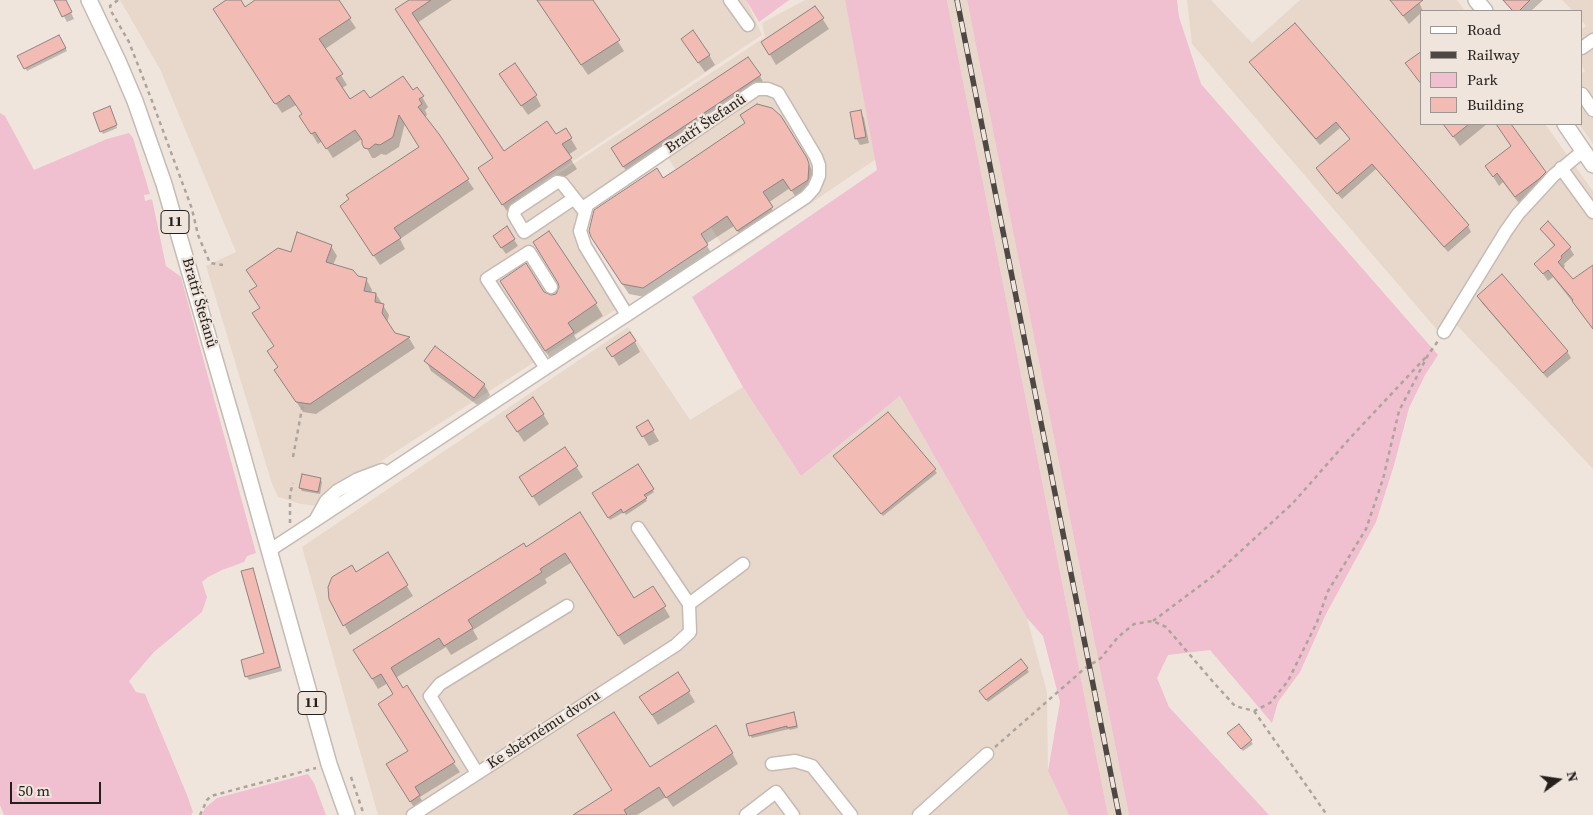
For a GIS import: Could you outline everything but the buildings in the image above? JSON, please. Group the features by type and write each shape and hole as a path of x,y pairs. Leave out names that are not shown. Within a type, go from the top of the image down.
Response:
{"main road":[{"path":"1476,0 1484,10"},
{"name":"Bratří Štefanů","path":"93,1 135,101 161,175 270,550 329,764 347,815"},
{"path":"1566,125 1593,165"}],"street":[{"path":"730,0 748,25"},
{"name":"Bratří Štefanů","path":"270,550 806,197 814,188 819,176 819,165 778,93 768,89 757,89 587,205 585,212"},
{"path":"1583,95 1593,110"},
{"path":"1444,332 1506,231 1537,193 1561,168 1583,151"},
{"path":"1561,168 1593,212"},
{"path":"573,199 524,232 514,215 515,210 557,182 562,183 585,212 580,230 585,246 627,315"},
{"path":"546,368 487,280 529,252 551,287"},
{"path":"638,528 689,604 743,564"},
{"name":"Ke sběrnému dvoru","path":"413,815 676,645 690,632 689,604"},
{"path":"477,773 430,696 440,684 567,606"},
{"path":"919,815 987,754"},
{"path":"772,764 794,761 812,766 850,815"},
{"path":"746,815 776,792 793,815"}],"path":[{"path":"118,0 110,6 111,11 129,42 149,93 192,208 198,235 210,263 223,265"},
{"path":"1254,711 1270,703 1288,681 1317,622 1328,591 1366,529 1383,479 1399,410 1428,355 1444,332"},
{"path":"987,754 1084,669 1100,658 1118,637 1134,624 1153,621 1217,573 1293,503 1351,437 1428,355"},
{"path":"293,457 303,403"},
{"path":"292,483 290,523 294,534"},
{"path":"1153,621 1166,627 1235,706 1254,711 1327,815"},
{"path":"200,815 211,796 329,764"},
{"path":"351,777 364,815"}],"shaded area":[{"path":"120,0 746,0 762,35 516,199 572,165 765,37 762,23 805,0 845,0 876,159 730,258 662,148 594,192 574,221 574,236 618,308 383,460 317,506 301,504 278,497 272,484 206,266 236,252 160,69"},
{"path":"947,0 967,0 1129,815 1108,815"},
{"path":"1187,0 1211,0 1252,43 1300,0 1457,0 1464,10 1420,10 1420,125 1546,125 1593,191 1593,469 1448,316 1438,331 1192,44"},
{"path":"1562,0 1593,0 1593,144 1580,125 1583,125 1583,72 1585,71 1583,68 1583,28 1586,26 1583,22 1583,10 1572,10"},
{"path":"628,327 690,420 743,387 801,476 900,396 1027,618 1047,692 1048,771 1069,815 378,815 302,547"}],"green space":[{"path":"746,0 789,0 759,22"},
{"path":"845,0 947,0 1108,815 1069,815 1048,771 1060,702 1043,636 1027,618 900,396 801,476 743,387 692,297 877,170"},
{"path":"967,0 1177,0 1179,17 1201,84 1438,355 1425,375 1409,408 1376,522 1326,614 1300,672 1278,702 1272,723 1210,650 1168,655 1157,678 1169,707 1269,815 1129,815"},
{"path":"0,113 5,116 34,170 107,139 129,133 133,138 150,194 144,195 145,201 152,199 166,266 181,277 256,553 247,556 244,562 222,570 202,582 207,597 202,612 154,652 129,681 136,692 145,694 187,795 193,812 191,815 4,815 0,805"},
{"path":"308,774 314,783 326,815 202,815 205,808 217,798"}],"railway":[{"path":"957,0 1119,815"}]}
